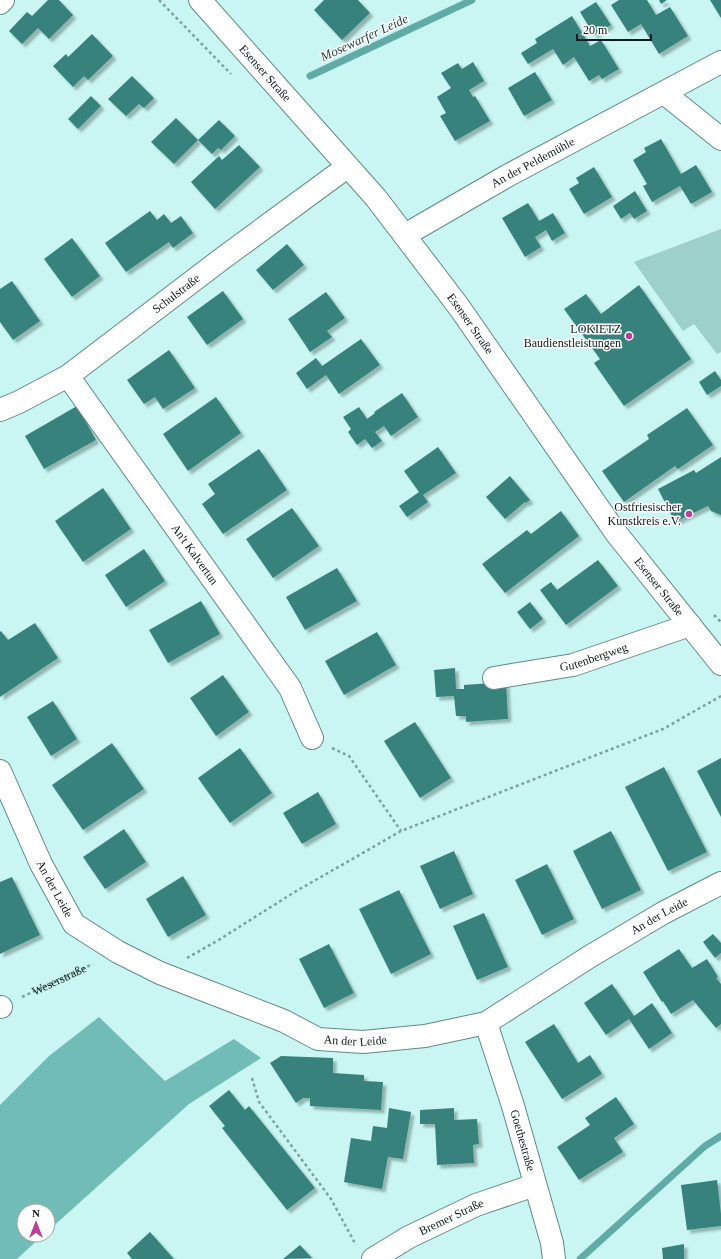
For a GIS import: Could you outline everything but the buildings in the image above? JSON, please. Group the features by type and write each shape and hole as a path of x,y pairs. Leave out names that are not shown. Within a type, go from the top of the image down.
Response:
{"street":[{"path":"0,3 4,0"},
{"name":"Esenser Straße","path":"200,0 376,198 459,308 616,533 721,664"},
{"name":"An der Peldemühle","path":"405,235 507,176 721,62"},
{"path":"664,93 721,140"},
{"name":"Schulstraße","path":"0,410 50,387 68,376 223,258 347,167"},
{"name":"An't Kalvertun","path":"68,376 290,688 312,738"},
{"name":"Gutenbergweg","path":"494,678 573,666 690,625"},
{"name":"An der Leide","path":"0,771 41,864 74,924 118,952 160,973 284,1021 318,1039 363,1042 425,1036 486,1023 663,913 721,882"},
{"name":"Goethestraße","path":"486,1023 513,1106 552,1243 554,1259"},
{"name":"Bremer Straße","path":"373,1259 409,1237 476,1205 535,1185"}],"path":[{"path":"160,973 217,941 293,893 401,831 675,723 721,696"},
{"path":"312,738 349,756 401,831"},
{"name":"Weserstraße","path":"1,1007 118,952"},
{"path":"252,1078 259,1102 331,1199 356,1246"}],"shaded area":[{"path":"721,229 721,352 717,354 694,324 683,331 634,262"},
{"path":"99,1017 165,1081 234,1039 261,1058 189,1104 56,1224 56,1203 16,1203 16,1243 34,1243 17,1259 0,1259 0,1105 49,1056"}],"waterway":[{"name":"Mosewarfer Leide","path":"310,76 472,0"},
{"path":"580,1259 705,1146 721,1136"}],"place":[{"name":"LOKIETZ Baudienstleistungen","path":"629,336"},
{"name":"Ostfriesischer Kunstkreis e.V.","path":"689,514"}]}
